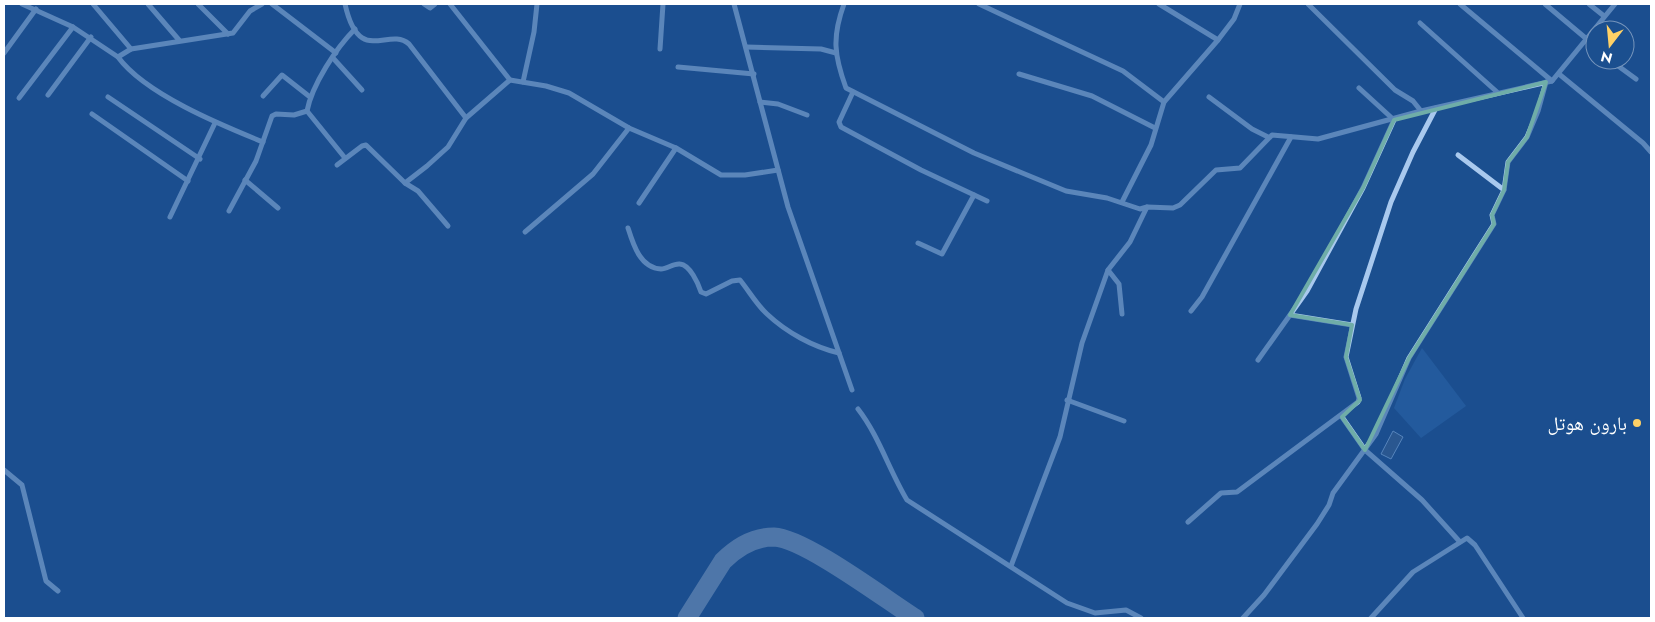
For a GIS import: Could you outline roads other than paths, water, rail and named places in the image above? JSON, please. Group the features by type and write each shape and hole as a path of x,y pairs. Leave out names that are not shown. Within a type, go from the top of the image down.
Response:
{"street":[{"path":"22,4 73,26 118,56 151,86 215,123 263,142"},
{"path":"93,4 131,49"},
{"path":"148,4 180,40"},
{"path":"198,4 228,34"},
{"path":"118,56 131,49 233,33 250,11 262,4"},
{"path":"272,4 335,55 362,90"},
{"path":"345,4 354,29 370,42 404,40 466,118"},
{"path":"424,4 430,8 435,4"},
{"path":"450,4 510,80 569,93 629,128 676,148 721,175 745,175 778,170"},
{"path":"522,82 534,32 537,4"},
{"path":"660,49 663,4"},
{"path":"734,4 788,207 852,390"},
{"path":"844,4 836,26 836,53 846,88 974,153 1066,191 1122,202 1140,209 1148,207 1165,209 1180,205 1216,170 1223,168 1236,170 1244,166 1268,137 1276,134 1318,139 1394,120 1421,110 1549,81 1559,74 1585,39"},
{"path":"979,4 1123,71 1164,102"},
{"path":"1159,4 1218,40"},
{"path":"1122,202 1151,145 1164,102 1218,40 1234,19 1240,4"},
{"path":"1308,4 1395,90 1413,100 1421,110"},
{"path":"1460,4 1549,81"},
{"path":"1545,4 1585,37"},
{"path":"1589,4 1604,16"},
{"path":"1601,20 1615,4"},
{"path":"4,53 36,9"},
{"path":"1420,23 1497,92"},
{"path":"19,98 73,26"},
{"path":"307,111 310,96 343,42 354,29"},
{"path":"48,95 90,37"},
{"path":"746,47 822,49 836,53"},
{"path":"678,67 754,74"},
{"path":"1624,70 1636,79"},
{"path":"1019,74 1092,96 1155,128"},
{"path":"1559,74 1643,143 1651,152"},
{"path":"262,96 282,75 310,96"},
{"path":"405,183 448,147 466,118 510,80"},
{"path":"1243,618 1264,595 1317,524 1329,506 1333,494 1376,434 1409,358 1494,224 1492,215 1504,190 1508,162 1527,137 1549,81"},
{"path":"1359,88 1394,120"},
{"path":"854,92 841,115 839,122 841,127 987,201"},
{"path":"108,97 200,159"},
{"path":"1209,97 1252,129 1268,137"},
{"path":"760,102 778,104 808,115"},
{"path":"1188,522 1221,493 1237,492 1354,408 1359,398 1346,356 1352,325 1370,260 1391,202 1413,152 1436,108"},
{"path":"228,211 263,142 272,116 276,114 294,115 307,111"},
{"path":"307,111 345,158"},
{"path":"92,114 188,181"},
{"path":"1258,360 1307,291 1363,188 1394,120"},
{"path":"170,217 200,159 215,123"},
{"path":"525,232 593,174 629,128"},
{"path":"1191,311 1202,297 1291,136"},
{"path":"337,165 366,146 405,183 418,191 448,226"},
{"path":"639,203 676,148"},
{"path":"1458,155 1504,190"},
{"path":"245,180 278,208"},
{"path":"918,243 942,254 974,195"},
{"path":"1011,566 1060,437 1067,400 1082,343 1108,270 1130,242 1148,207"},
{"path":"628,228 638,256 652,266 660,269 678,263 683,264 698,283 701,292 706,294 732,280 740,280 767,314 807,342 821,349 839,353"},
{"path":"1108,270 1120,284 1122,314"},
{"path":"1290,315 1352,325"},
{"path":"1067,400 1124,421"},
{"path":"858,409 869,423 894,479 907,500 1067,603 1086,611 1102,613 1126,610 1140,618"},
{"path":"1342,417 1365,450 1422,500 1460,542"},
{"path":"4,470 22,485 46,581 58,591"},
{"path":"1371,618 1413,572 1467,538 1475,545 1523,618"}],"place":[{"name":"بارون هوتل","path":"1637,423"}]}
